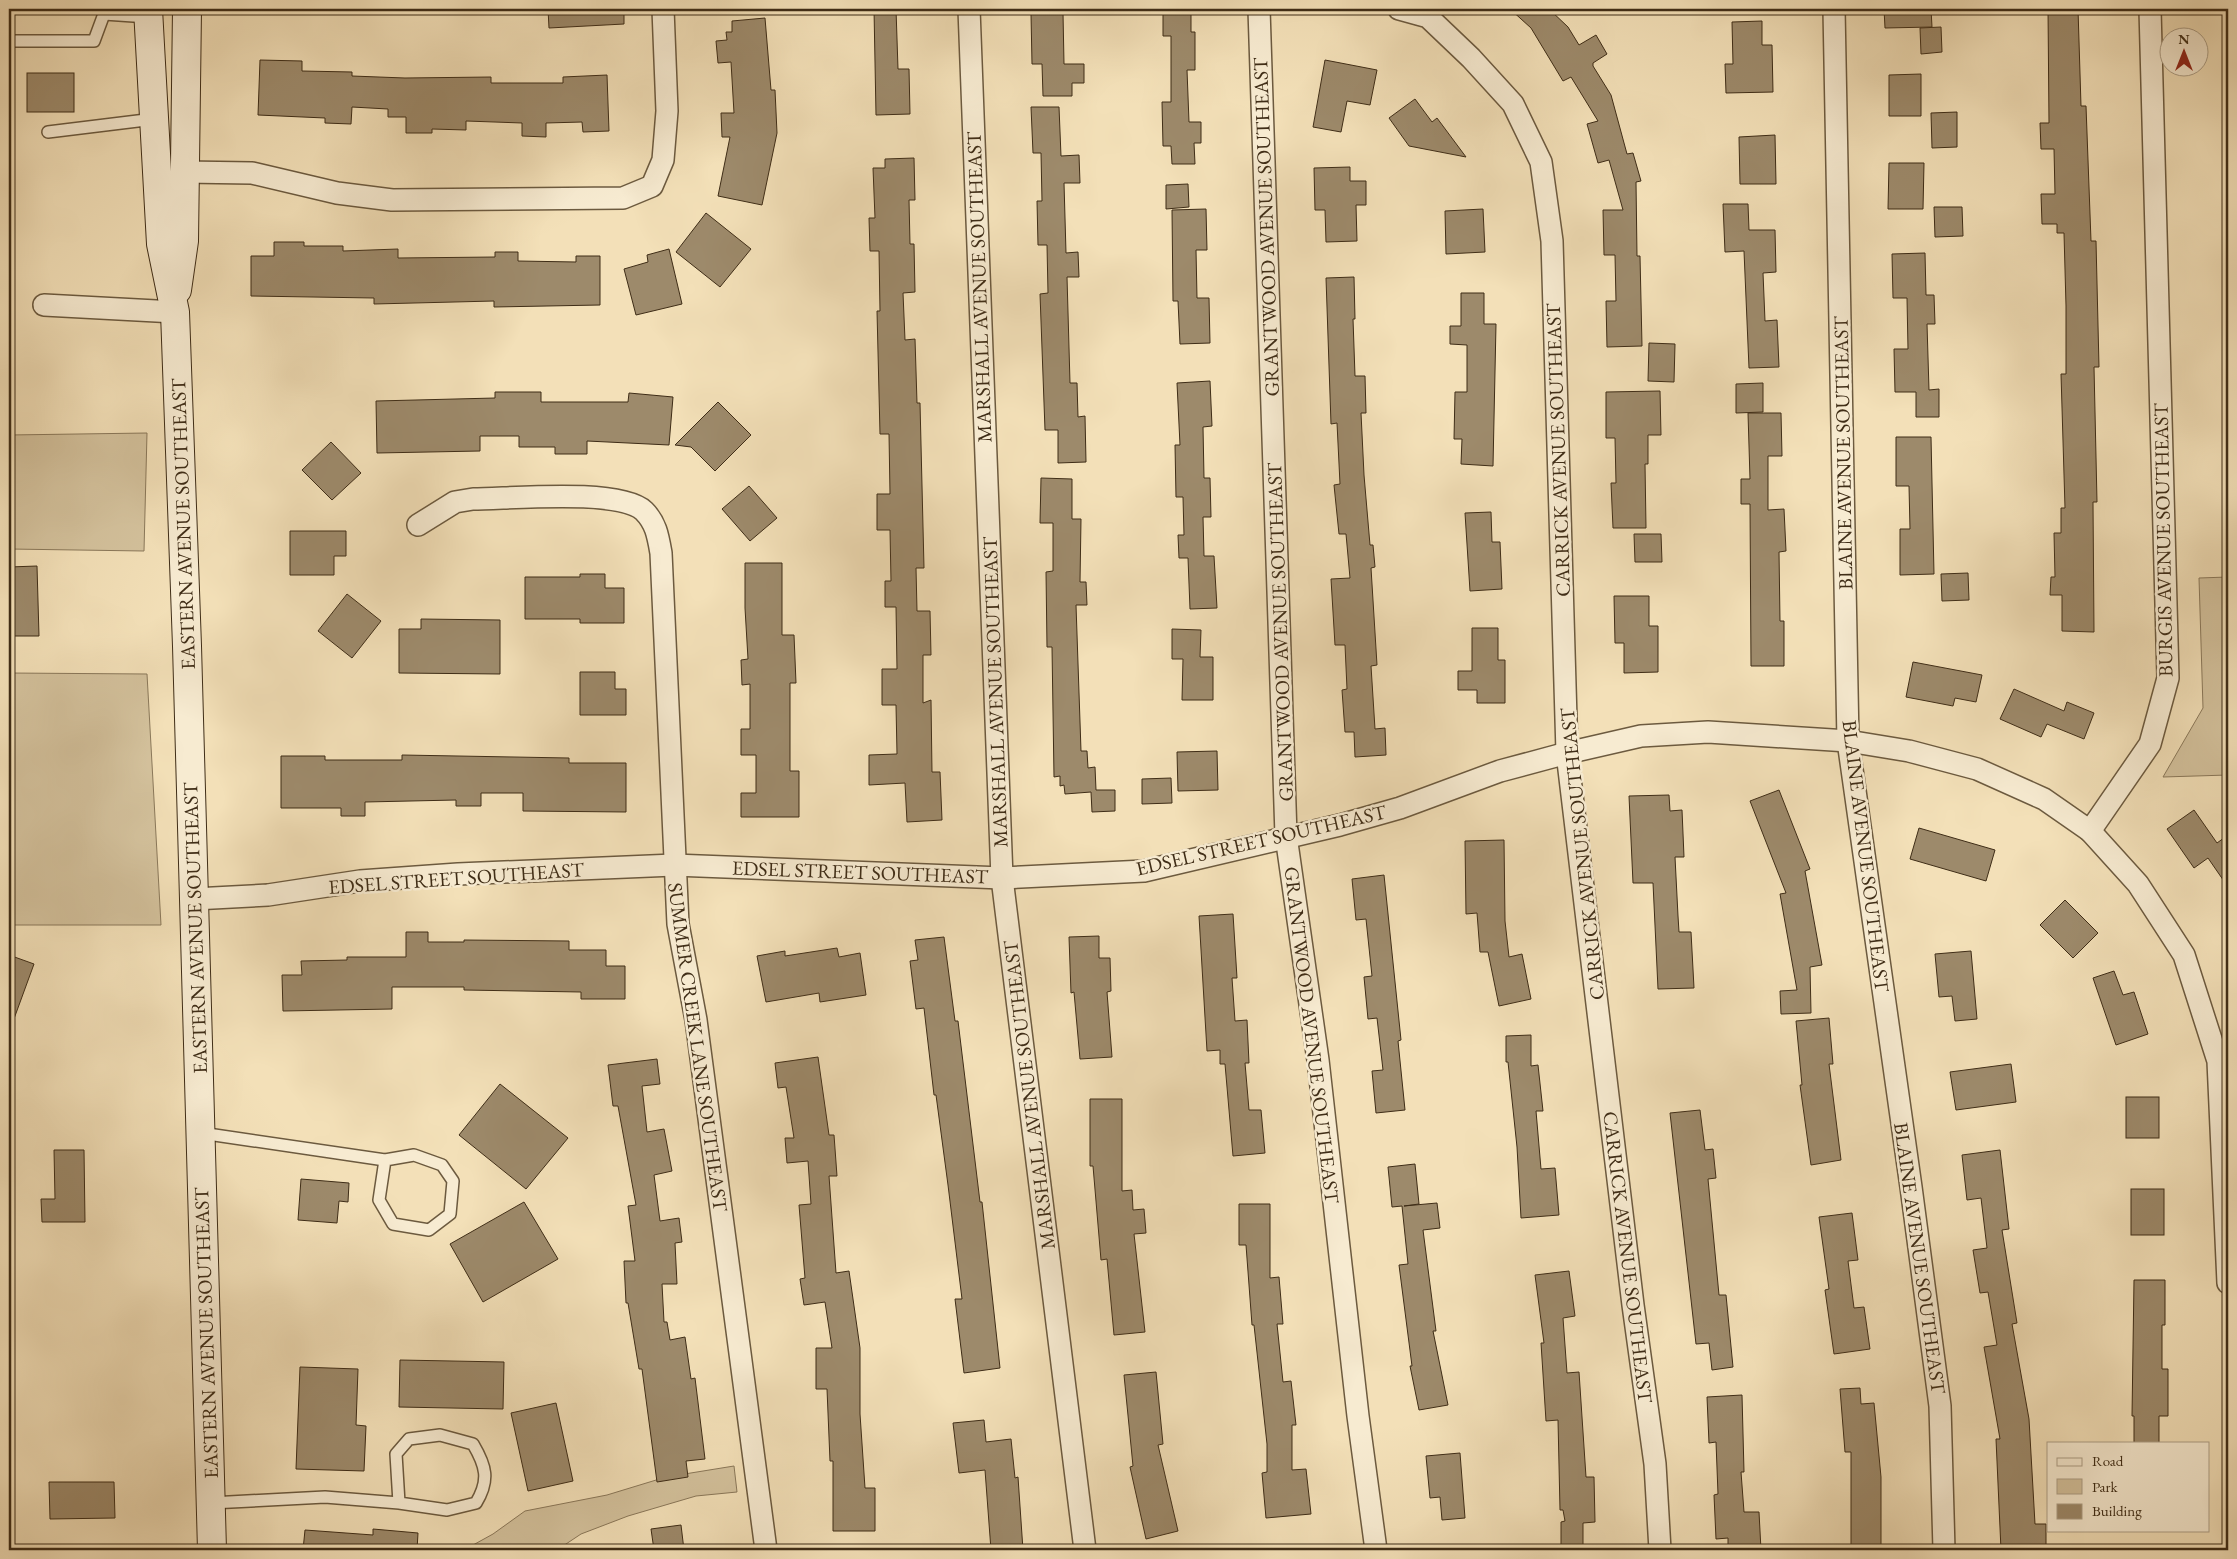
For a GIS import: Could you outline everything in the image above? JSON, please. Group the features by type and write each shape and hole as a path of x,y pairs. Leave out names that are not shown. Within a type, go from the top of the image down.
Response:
{"street":[{"name":"EASTERN AVENUE SOUTHEAST","path":"187,9 184,241 175,309 212,1550"},
{"path":"184,172 252,173 337,193 392,200 624,198 652,186 663,160 667,111 663,9"},
{"name":"MARSHALL AVENUE SOUTHEAST","path":"969,9 1002,878 1085,1550"},
{"name":"GRANTWOOD AVENUE SOUTHEAST","path":"1259,9 1286,836 1318,1060 1358,1416 1376,1550"},
{"name":"CARRICK AVENUE SOUTHEAST","path":"1399,9 1428,17 1471,58 1513,104 1541,162 1552,241 1567,753 1633,1304 1655,1464 1660,1550"},
{"name":"BLAINE AVENUE SOUTHEAST","path":"1834,9 1848,741 1912,1187 1940,1406 1944,1550"},
{"name":"BURGIS AVENUE SOUTHEAST","path":"2090,830 2150,744 2168,678 2150,9"},
{"name":"EASTERN AVENUE SOUTHEAST","path":"148,13 161,244 175,309"},
{"path":"44,306 175,309"},
{"name":"SUMMER CREEK LANE SOUTHEAST","path":"418,525 455,502 473,499 584,497 614,499 632,504 643,511 657,527 661,553 678,924 696,1020 766,1550"},
{"name":"EDSEL STREET SOUTHEAST","path":"194,899 268,895 370,880 674,864 1002,878 1144,871 1286,836 1340,825 1400,808 1500,771 1567,753 1640,736 1708,732 1848,741 1909,751 1977,769 2044,799 2090,830"},
{"path":"2090,830 2138,884 2184,955 2218,1061 2228,1283"}],"lane":[{"path":"9,41 94,41 104,12 148,13"},
{"path":"48,132 155,119"},
{"path":"201,1133 385,1160 414,1155 442,1165 453,1181 450,1214 429,1230 393,1224 379,1200 385,1160"},
{"path":"211,1503 325,1497 399,1503 447,1510 476,1503 484,1490 485,1463 473,1444 440,1435 410,1439 396,1454 399,1503"}],"green space":[{"path":"147,433 144,551 9,549 9,435"},
{"path":"2228,577 2228,775 2163,777 2203,708 2199,578"},
{"path":"9,673 147,674 161,925 9,925"},
{"path":"734,1466 737,1492 696,1496 628,1516 581,1534 557,1550 464,1550 493,1534 525,1511 607,1495 666,1477"}],"building":[{"path":"548,9 624,9 624,24 549,28"},
{"path":"874,9 896,9 898,69 909,69 910,114 876,115"},
{"path":"1510,9 1549,9 1568,27 1579,45 1596,35 1607,54 1593,63 1593,66 1611,95 1627,154 1633,153 1641,181 1636,182 1637,256 1640,256 1642,346 1607,347 1606,301 1616,301 1615,255 1604,255 1603,210 1623,210 1609,160 1598,163 1587,124 1598,121 1571,77 1563,81 1531,28"},
{"path":"1884,9 1931,9 1932,27 1885,28"},
{"path":"2048,9 2078,9 2081,106 2086,106 2091,241 2096,241 2099,367 2094,367 2097,502 2093,502 2094,632 2062,631 2062,595 2050,595 2051,577 2055,577 2054,533 2061,533 2061,508 2065,508 2061,374 2066,374 2066,306 2064,233 2057,233 2057,224 2042,224 2041,194 2055,194 2054,149 2041,149 2040,123 2049,123"},
{"path":"1163,11 1191,11 1191,32 1195,32 1195,70 1187,70 1189,122 1201,122 1201,143 1194,143 1195,164 1172,164 1171,146 1163,146 1162,102 1171,102 1171,36 1163,36"},
{"path":"1063,13 1064,64 1084,64 1084,83 1072,83 1072,96 1043,96 1042,64 1032,64 1031,14"},
{"path":"765,18 771,90 775,90 777,133 762,205 718,196 730,137 722,137 721,113 734,113 731,62 718,63 716,41 727,40 726,32 732,32 732,21"},
{"path":"1762,21 1762,45 1772,45 1773,92 1726,93 1725,64 1733,64 1732,22"},
{"path":"1941,27 1942,52 1921,54 1920,28"},
{"path":"260,60 302,61 302,71 352,72 352,76 405,78 491,77 491,83 563,83 563,77 607,75 609,131 583,132 582,122 546,123 546,137 522,136 522,123 466,121 466,130 432,129 432,133 406,133 406,117 388,117 388,109 352,107 351,124 325,123 325,118 258,115"},
{"path":"1325,60 1377,70 1370,105 1347,101 1341,132 1313,127"},
{"path":"27,73 74,73 74,112 27,112"},
{"path":"1921,74 1921,116 1889,116 1889,75"},
{"path":"1415,99 1432,122 1437,118 1466,157 1409,146 1389,118"},
{"path":"1031,107 1059,107 1061,156 1079,155 1080,183 1064,183 1066,253 1078,252 1079,277 1067,277 1070,383 1077,383 1078,417 1085,416 1086,462 1058,463 1058,430 1045,430 1040,294 1048,293 1047,245 1038,245 1037,201 1042,201 1041,153 1033,153"},
{"path":"1957,112 1957,147 1932,148 1931,113"},
{"path":"1775,135 1776,184 1740,184 1739,137"},
{"path":"914,158 915,200 909,200 910,244 914,244 915,292 903,293 905,340 915,339 917,403 920,403 924,568 916,568 917,611 930,611 931,655 923,655 923,703 931,700 932,772 940,772 942,820 907,822 905,783 869,785 869,755 897,754 896,705 882,705 882,669 897,669 896,607 885,607 885,581 891,581 890,530 877,530 877,494 890,494 889,434 880,434 877,311 880,311 879,251 870,251 869,218 875,218 873,168 885,168 885,159"},
{"path":"1889,163 1924,163 1923,209 1888,209"},
{"path":"1350,167 1350,181 1366,181 1366,205 1356,205 1357,241 1326,242 1325,210 1315,210 1314,168"},
{"path":"1188,184 1189,207 1166,209 1166,185"},
{"path":"1723,204 1748,204 1749,230 1775,230 1776,272 1763,273 1765,321 1777,320 1779,367 1749,368 1744,251 1725,252"},
{"path":"1934,207 1962,207 1963,236 1935,237"},
{"path":"1206,209 1207,250 1196,250 1197,298 1209,298 1210,343 1180,344 1178,301 1173,301 1172,210"},
{"path":"1483,209 1485,252 1446,254 1445,211"},
{"path":"706,213 751,249 720,287 676,252"},
{"path":"274,242 304,242 304,246 343,246 343,251 398,249 398,258 495,257 495,252 518,252 518,261 576,262 576,256 600,256 600,305 494,307 494,301 374,304 374,298 251,296 251,256 274,256"},
{"path":"669,249 682,304 636,315 624,269 648,262 647,255"},
{"path":"1925,253 1926,295 1934,295 1935,324 1927,324 1929,390 1939,389 1939,417 1916,417 1916,392 1895,392 1894,349 1908,349 1907,298 1893,298 1892,254"},
{"path":"1354,277 1355,376 1365,376 1366,413 1361,413 1364,475 1370,545 1373,545 1375,567 1371,568 1377,665 1371,666 1375,729 1385,728 1386,755 1355,757 1354,732 1345,732 1342,690 1347,689 1345,645 1335,645 1331,579 1350,578 1346,534 1339,534 1334,485 1340,484 1337,423 1331,424 1326,278"},
{"path":"1461,293 1484,293 1484,324 1496,324 1493,466 1461,464 1462,439 1454,439 1455,392 1467,392 1467,345 1450,344 1450,326 1461,326"},
{"path":"1649,343 1675,344 1674,382 1648,381"},
{"path":"1210,381 1212,426 1203,427 1204,478 1210,478 1211,517 1203,517 1204,556 1214,556 1217,608 1190,609 1188,558 1179,558 1178,535 1184,535 1183,497 1176,497 1175,445 1180,445 1177,383"},
{"path":"1763,383 1763,412 1736,413 1736,384"},
{"path":"1660,391 1661,435 1648,435 1648,464 1645,464 1646,528 1613,528 1611,483 1616,483 1615,438 1606,438 1606,392"},
{"path":"495,392 541,392 541,402 628,402 629,393 673,397 669,445 587,441 587,454 555,454 555,447 519,447 519,436 480,436 480,451 377,453 376,401 495,398"},
{"path":"718,402 751,435 715,471 691,447 675,445"},
{"path":"1748,413 1781,413 1782,456 1768,456 1768,510 1784,509 1786,551 1779,552 1780,621 1784,621 1784,666 1751,666 1750,504 1741,504 1741,479 1750,479"},
{"path":"1896,437 1931,437 1934,574 1900,575 1900,529 1910,529 1909,486 1896,486"},
{"path":"331,442 361,473 332,500 302,470"},
{"path":"1041,478 1072,479 1072,519 1081,519 1080,582 1086,582 1087,605 1076,605 1081,751 1087,751 1088,768 1095,767 1096,790 1115,790 1115,811 1092,812 1091,792 1065,794 1064,785 1060,786 1060,776 1054,777 1052,647 1047,647 1046,572 1053,571 1053,523 1040,523"},
{"path":"749,486 777,518 750,541 722,509"},
{"path":"1491,512 1492,542 1500,542 1502,589 1470,591 1465,513"},
{"path":"290,531 346,531 346,556 334,556 334,575 290,575"},
{"path":"1634,534 1661,534 1662,562 1635,562"},
{"path":"745,563 782,563 782,635 794,635 796,683 790,683 790,771 799,771 799,817 741,817 741,793 756,793 756,755 741,755 741,729 750,729 750,684 742,685 741,660 748,659"},
{"path":"37,566 39,636 9,636 9,567"},
{"path":"1968,573 1969,600 1942,601 1941,574"},
{"path":"580,574 605,574 605,588 624,588 624,623 580,623 580,619 525,619 525,577 580,577"},
{"path":"347,594 381,621 352,658 318,631"},
{"path":"1614,596 1649,596 1649,626 1658,626 1658,672 1624,673 1624,643 1615,643"},
{"path":"421,619 500,620 500,674 399,673 399,629 421,629"},
{"path":"1472,628 1498,628 1498,660 1505,660 1505,703 1477,703 1477,690 1458,690 1458,671 1472,671"},
{"path":"1172,629 1201,630 1200,657 1213,657 1213,700 1182,700 1183,659 1172,659"},
{"path":"1913,662 1982,675 1976,702 1955,698 1953,706 1906,697"},
{"path":"580,672 615,672 615,689 626,689 626,715 580,715"},
{"path":"2014,689 2064,711 2067,702 2094,713 2084,739 2047,724 2041,737 2000,719"},
{"path":"1217,751 1218,790 1178,791 1177,752"},
{"path":"402,755 569,758 569,763 626,763 626,812 523,811 523,793 481,793 481,806 456,806 456,800 365,802 365,816 341,816 341,808 281,808 281,756 325,756 325,760 402,760"},
{"path":"1171,778 1172,803 1142,804 1142,779"},
{"path":"1779,790 1810,869 1805,871 1822,965 1810,967 1811,1013 1781,1014 1780,991 1797,990 1780,894 1786,893 1750,801"},
{"path":"1669,795 1670,811 1682,810 1684,857 1675,857 1679,932 1691,932 1694,988 1658,989 1653,883 1633,883 1629,796"},
{"path":"2194,810 2217,843 2228,835 2228,887 2208,858 2194,868 2167,829"},
{"path":"1919,828 1995,850 1986,881 1910,859"},
{"path":"1504,840 1505,921 1509,957 1522,954 1531,999 1499,1006 1488,952 1480,952 1477,913 1466,914 1465,841"},
{"path":"1384,875 1401,1040 1398,1041 1405,1110 1376,1113 1372,1071 1383,1070 1377,1018 1368,1019 1364,977 1372,976 1366,919 1356,920 1352,879"},
{"path":"2065,900 2098,933 2073,958 2040,925"},
{"path":"1233,914 1237,978 1232,978 1235,1021 1247,1020 1249,1063 1245,1063 1249,1110 1261,1110 1265,1153 1233,1156 1225,1064 1220,1064 1220,1050 1207,1051 1199,916"},
{"path":"406,932 428,932 428,942 464,942 464,940 569,941 569,950 606,950 606,966 625,966 625,999 581,999 581,992 464,990 464,987 392,987 392,1009 283,1011 282,975 302,975 301,961 347,960 347,957 406,957"},
{"path":"1099,936 1099,958 1110,958 1111,991 1107,992 1112,1057 1080,1059 1074,992 1071,993 1069,937"},
{"path":"944,937 955,1021 958,1021 980,1202 982,1202 1000,1368 964,1373 955,1299 962,1299 948,1185 936,1095 934,1095 924,1008 916,1009 910,961 918,960 915,940"},
{"path":"837,948 839,957 860,953 866,995 820,1002 819,993 766,1002 757,956 785,951 785,956"},
{"path":"1971,951 1977,1019 1955,1021 1952,996 1939,997 1935,954"},
{"path":"9,955 34,964 11,1027 9,1026"},
{"path":"2114,971 2123,995 2134,992 2148,1034 2116,1045 2093,978"},
{"path":"1829,1018 1833,1064 1829,1064 1841,1160 1811,1165 1800,1085 1802,1085 1796,1021"},
{"path":"1531,1035 1531,1066 1538,1065 1543,1111 1536,1111 1541,1169 1555,1168 1559,1215 1521,1218 1517,1147 1508,1062 1506,1062 1506,1036"},
{"path":"818,1057 829,1135 834,1135 837,1176 829,1176 836,1273 849,1271 860,1348 860,1414 865,1488 875,1488 875,1531 833,1531 833,1461 830,1461 827,1389 816,1389 816,1348 832,1348 825,1302 804,1305 800,1279 805,1278 799,1205 811,1204 808,1161 787,1163 785,1138 794,1138 786,1087 778,1088 775,1063"},
{"path":"657,1059 660,1084 642,1086 647,1132 664,1129 672,1171 654,1175 660,1221 679,1218 682,1242 675,1243 677,1284 662,1284 664,1322 667,1322 670,1340 685,1337 691,1379 695,1378 705,1459 686,1461 688,1477 657,1482 642,1369 639,1369 628,1303 626,1303 624,1261 635,1261 628,1206 636,1205 618,1106 613,1106 608,1065"},
{"path":"2011,1064 2016,1102 1956,1110 1950,1072"},
{"path":"500,1084 568,1138 526,1189 459,1135"},
{"path":"2126,1097 2159,1097 2159,1138 2126,1138"},
{"path":"1090,1099 1122,1099 1122,1191 1132,1190 1133,1210 1144,1209 1146,1233 1134,1234 1145,1332 1114,1335 1107,1259 1101,1260 1093,1166 1090,1166"},
{"path":"1700,1110 1705,1150 1713,1149 1716,1178 1708,1179 1719,1295 1726,1295 1733,1367 1712,1370 1709,1343 1696,1344 1670,1113"},
{"path":"54,1150 84,1150 85,1222 42,1222 41,1199 55,1199"},
{"path":"2000,1150 2009,1229 2002,1230 2017,1323 2012,1324 2029,1419 2035,1524 2046,1524 2046,1550 2001,1550 1996,1439 2000,1439 1984,1347 1997,1345 1988,1292 1980,1293 1973,1250 1987,1248 1981,1198 1967,1200 1962,1155"},
{"path":"1415,1164 1419,1204 1404,1206 1437,1203 1440,1228 1423,1230 1436,1331 1433,1331 1448,1405 1419,1410 1410,1366 1412,1366 1399,1265 1408,1264 1402,1206 1392,1207 1388,1167"},
{"path":"301,1179 349,1183 348,1202 339,1201 337,1223 298,1220"},
{"path":"2131,1189 2164,1189 2164,1235 2131,1235"},
{"path":"524,1202 558,1259 483,1302 450,1244"},
{"path":"1239,1204 1270,1204 1270,1278 1279,1277 1283,1324 1277,1324 1283,1382 1291,1381 1296,1425 1292,1425 1292,1470 1306,1469 1311,1514 1266,1518 1262,1473 1267,1472 1267,1444 1254,1325 1252,1325 1246,1245 1239,1245"},
{"path":"1852,1213 1858,1260 1848,1261 1854,1308 1864,1307 1870,1349 1834,1354 1825,1290 1829,1289 1819,1217"},
{"path":"1569,1271 1575,1316 1563,1318 1567,1373 1579,1372 1586,1477 1594,1477 1595,1522 1583,1523 1583,1550 1561,1550 1561,1522 1565,1521 1563,1510 1560,1510 1558,1420 1546,1421 1541,1343 1544,1343 1535,1275"},
{"path":"2134,1280 2165,1280 2165,1325 2162,1325 2162,1369 2168,1369 2168,1416 2159,1416 2159,1442 2134,1442 2134,1416 2132,1416"},
{"path":"400,1360 504,1362 503,1409 399,1407"},
{"path":"300,1367 358,1369 356,1425 366,1426 364,1471 296,1469"},
{"path":"1156,1372 1163,1444 1158,1445 1178,1531 1146,1539 1130,1467 1133,1466 1124,1375"},
{"path":"1860,1388 1861,1404 1874,1403 1881,1477 1881,1547 1851,1547 1851,1452 1845,1452 1840,1389"},
{"path":"1742,1395 1744,1472 1741,1472 1744,1512 1759,1512 1761,1550 1728,1550 1728,1538 1716,1539 1714,1495 1718,1494 1716,1442 1709,1443 1707,1397"},
{"path":"556,1403 573,1481 528,1491 511,1413"},
{"path":"984,1420 986,1442 1011,1439 1015,1478 1018,1477 1023,1550 991,1550 985,1470 959,1473 953,1423"},
{"path":"1460,1453 1465,1518 1442,1520 1440,1497 1430,1498 1426,1456"},
{"path":"49,1482 114,1482 115,1518 50,1519"},
{"path":"681,1525 684,1550 654,1550 651,1529"},
{"path":"373,1529 418,1533 417,1550 303,1550 305,1530 373,1535"}]}
